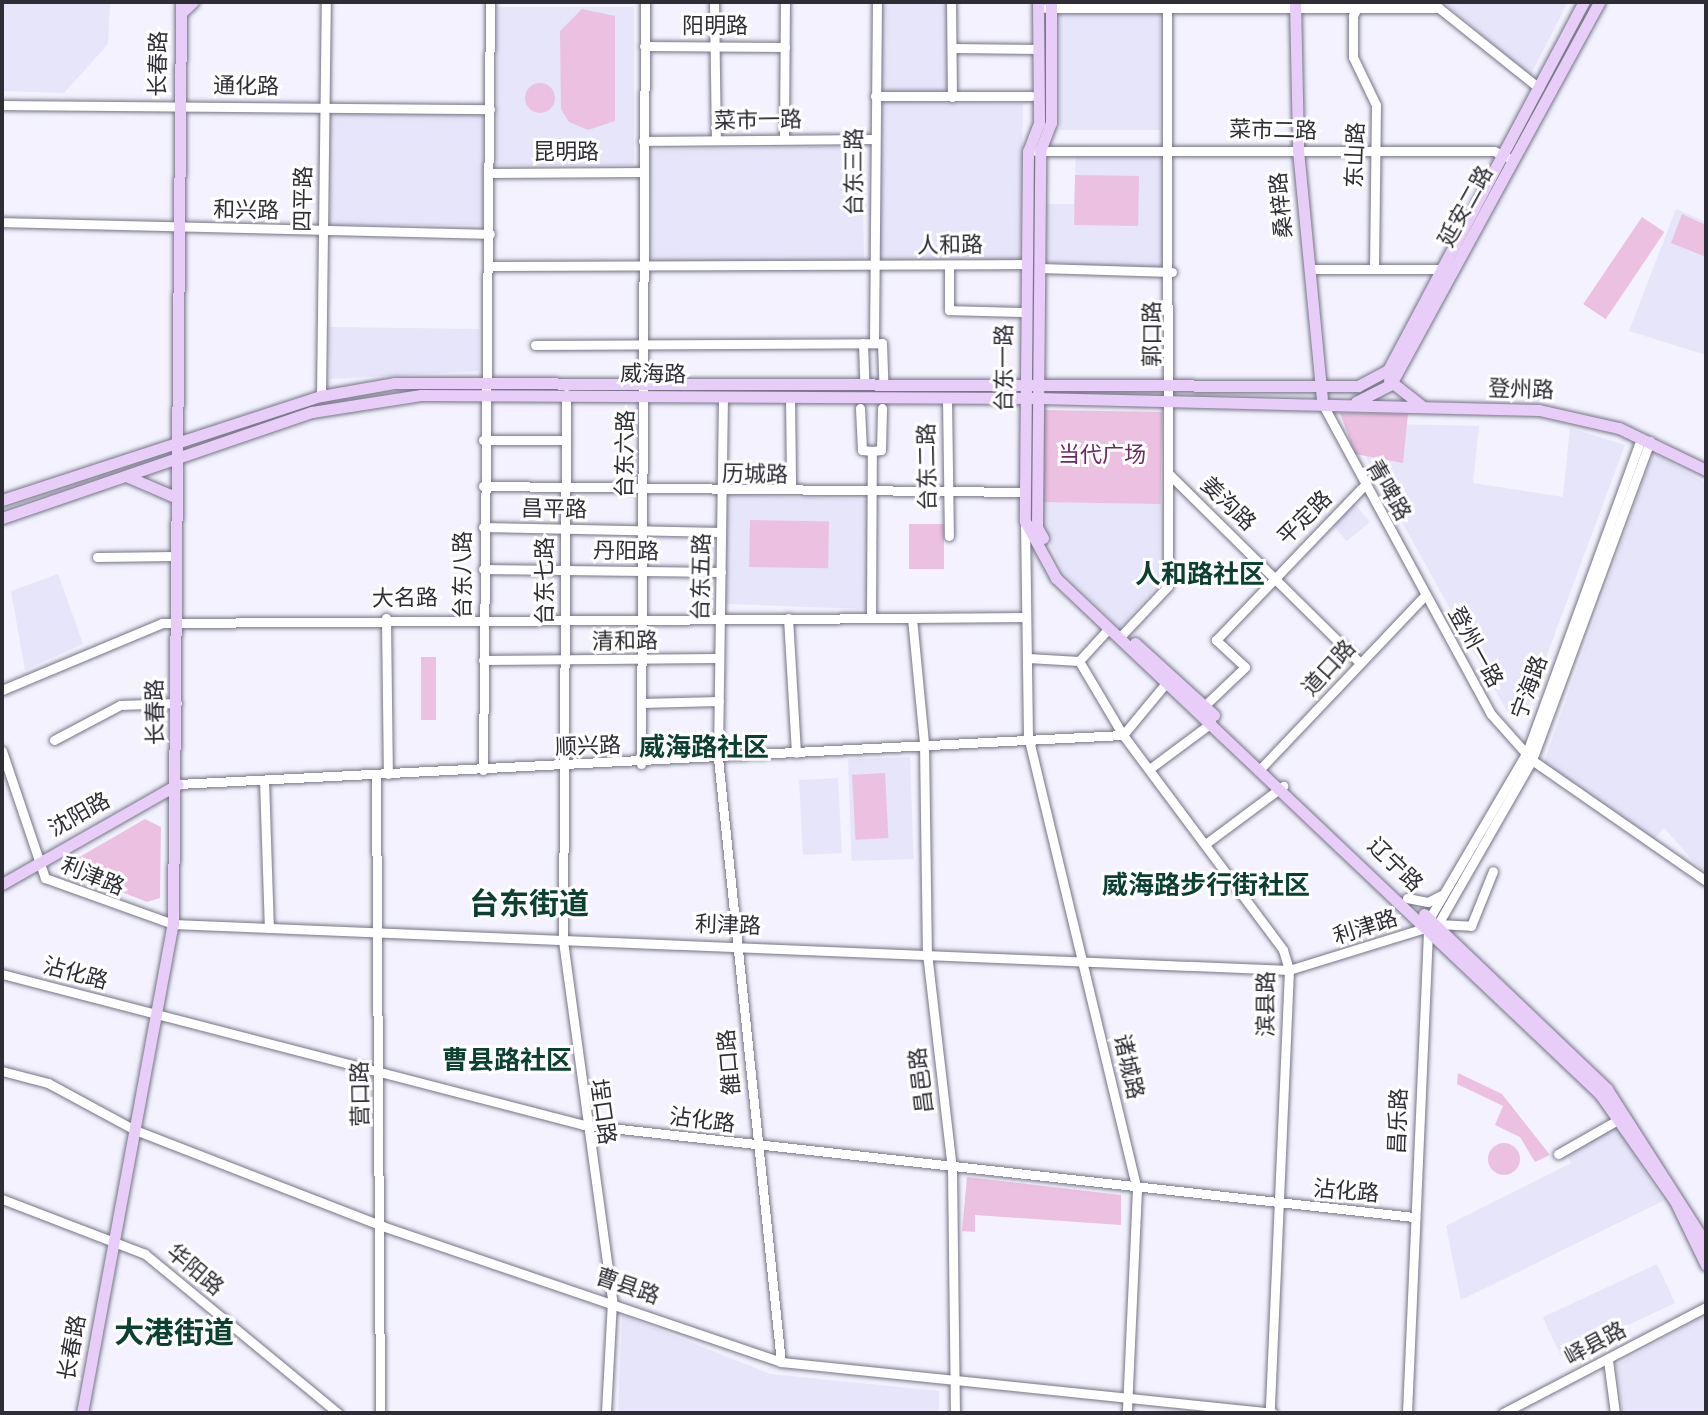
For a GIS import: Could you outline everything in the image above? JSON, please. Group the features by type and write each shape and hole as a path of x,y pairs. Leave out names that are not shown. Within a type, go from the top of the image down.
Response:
{"main road":[{"path":"181,8 193,2"},
{"name":"延安二路","path":"1391,384 1503,155 1584,2"},
{"name":"延安二路","path":"1388,370 1515,161 1599,2"},
{"name":"台东一路","path":"1031,524 1034,151 1039,123 1039,49 1045,5"},
{"name":"台东一路","path":"1034,151 1051,123 1045,5"},
{"name":"桑梓路","path":"1295,6 1298,150 1322,397"},
{"name":"长春路","path":"82,1413 173,924 178,784 175,443 181,8"},
{"name":"台东一路","path":"1032,382 1026,312 1033,266"},
{"path":"1322,397 1358,386 1388,370 1391,384 1434,409"},
{"name":"威海路","path":"2,500 321,396 394,383 489,382 646,388 1032,382 1172,386 1322,397"},
{"path":"1344,404 1391,384"},
{"name":"威海路","path":"2,518 175,458 360,400 566,394 646,388 723,396 790,397 1171,401 1322,397"},
{"name":"登州路","path":"1322,397 1344,404 1576,415 1645,439 1706,470"},
{"name":"台东一路","path":"1031,524 1026,492 1032,398"},
{"path":"125,476 175,497"},
{"name":"辽宁路","path":"1031,524 1056,578 1407,898 1628,1113 1706,1244"},
{"name":"辽宁路","path":"1031,524 1062,574 1166,683 1201,709 1211,723 1264,765 1432,923 1621,1118 1705,1260"},
{"name":"沈阳路","path":"2,884 178,784"}],"street":[{"name":"四平路","path":"321,396 326,2"},
{"name":"台东八路","path":"485,770 484,397 489,382 490,2"},
{"name":"台东六路","path":"641,764 646,388 641,266 645,2"},
{"path":"714,2 716,140"},
{"path":"785,2 789,139"},
{"name":"台东三路","path":"869,343 874,266 877,2"},
{"path":"951,2 952,97"},
{"path":"1045,5 1439,8 1539,88"},
{"name":"郭口路","path":"1122,636 1168,586 1172,272 1167,6"},
{"name":"东山路","path":"1358,6 1353,57 1376,105 1373,151 1374,269"},
{"name":"阳明路","path":"644,46 785,47"},
{"path":"952,48 1039,49"},
{"path":"875,96 1031,96"},
{"name":"通化路","path":"2,105 490,109"},
{"name":"菜市一路","path":"643,141 874,139"},
{"name":"菜市二路","path":"1034,151 1168,148 1373,151 1503,155 1515,161"},
{"name":"昆明路","path":"490,173 642,172"},
{"name":"和兴路","path":"2,222 179,229 490,234"},
{"path":"949,265 949,310 1026,312"},
{"path":"489,266 874,266"},
{"name":"人和路","path":"874,266 1033,266 1172,272"},
{"path":"1309,269 1448,270"},
{"path":"864,379 869,343"},
{"path":"535,345 882,343 883,379"},
{"name":"台东七路","path":"560,767 565,617 566,394"},
{"name":"台东五路","path":"718,758 723,396"},
{"path":"790,397 791,484"},
{"name":"青啤路","path":"1322,397 1362,488 1424,596"},
{"name":"台东二路","path":"947,398 949,536"},
{"path":"860,408 862,450 872,451 881,450 882,408"},
{"name":"宁海路","path":"1432,923 1529,756 1645,439"},
{"path":"484,440 565,440"},
{"path":"872,451 871,617 1026,617"},
{"name":"姜沟路","path":"1170,475 1360,663"},
{"name":"历城路","path":"485,486 874,495 1026,492"},
{"name":"平定路","path":"1201,709 1245,667 1216,640 1362,488"},
{"name":"台东一路","path":"1028,736 1026,617 1031,524"},
{"name":"昌平路","path":"485,528 721,532"},
{"path":"97,557 176,556"},
{"name":"丹阳路","path":"485,569 721,572"},
{"name":"登州一路","path":"1424,596 1491,714 1529,756"},
{"name":"道口路","path":"1264,765 1424,596"},
{"name":"大名路","path":"2,690 177,623 485,616 871,617"},
{"path":"386,618 388,774"},
{"path":"788,618 796,753"},
{"path":"912,618 924,743"},
{"path":"1028,658 1079,661 1109,628"},
{"name":"清和路","path":"484,660 719,658"},
{"name":"滨县路","path":"1079,661 1123,735 1152,767 1208,842 1289,970 1270,1413"},
{"path":"1123,735 1166,683"},
{"path":"641,703 719,701"},
{"path":"54,740 120,705 177,703"},
{"path":"1152,767 1211,723"},
{"name":"顺兴路","path":"178,784 641,764 1028,736 1123,735"},
{"name":"诸城路","path":"1028,736 1137,1189 1127,1413"},
{"name":"昌邑路","path":"924,743 927,953 952,1170 957,1380 955,1413"},
{"path":"2,751 35,865"},
{"path":"1529,756 1706,881"},
{"name":"宁海路","path":"1432,923 1444,892 1529,756"},
{"name":"雒口路","path":"718,758 781,1362"},
{"name":"埕口路","path":"560,767 563,941 584,1125 612,1301 606,1413"},
{"name":"营口路","path":"376,775 382,1226 380,1413"},
{"path":"264,780 269,928"},
{"path":"1208,842 1283,786"},
{"name":"利津路","path":"35,865 45,878 173,924 378,934 927,953 1084,963 1289,970 1432,923"},
{"path":"1432,923 1471,926 1493,871"},
{"path":"1407,898 1428,902 1444,892"},
{"name":"昌乐路","path":"1407,1413 1414,1217 1432,923"},
{"name":"沾化路","path":"2,974 157,1017 380,1069 584,1125 952,1170 1414,1217"},
{"name":"曹县路","path":"2,1071 48,1083 135,1130 382,1226 612,1301 781,1362 1270,1413"},
{"path":"1558,1154 1621,1118"},
{"name":"华阳路","path":"2,1199 114,1236 338,1413"},
{"name":"峄县路","path":"1503,1413 1706,1307"},
{"path":"1608,1360 1615,1413"}],"shaded area":[{"path":"2,2 110,2 108,44 64,93 2,91"},
{"path":"881,2 947,2 947,93 881,93"},
{"path":"1444,2 1568,2 1530,76"},
{"path":"497,7 634,7 634,165 497,165"},
{"path":"1060,14 1160,14 1160,130 1060,130"},
{"path":"880,101 1023,103 1020,268 877,266"},
{"path":"330,113 483,113 483,225 330,225"},
{"path":"862,146 864,265 652,269 650,150"},
{"path":"1076,152 1166,156 1162,268 1046,263 1047,204 1074,204"},
{"path":"1676,209 1706,222 1706,355 1629,331"},
{"path":"329,327 479,329 479,371 330,379"},
{"path":"1162,412 1159,584 1120,628 1063,572 1042,526 1041,502"},
{"path":"1347,423 1479,426 1473,483 1563,497 1570,428 1625,445 1525,714 1509,715"},
{"path":"1653,453 1706,483 1706,875 1664,828 1652,842 1543,765"},
{"path":"725,495 870,500 866,609 721,604"},
{"path":"1353,502 1370,522 1347,541 1330,521"},
{"path":"58,574 83,644 25,670 11,591"},
{"path":"910,757 914,859 852,861 848,759"},
{"path":"838,778 842,853 803,855 799,780"},
{"path":"1616,1126 1663,1201 1461,1300 1446,1226 1571,1163 1565,1152"},
{"path":"1657,1264 1675,1303 1561,1356 1543,1317"},
{"path":"622,1315 770,1374 939,1391 939,1413 618,1413"},
{"path":"1705,1315 1706,1411 1623,1413 1616,1365"}],"green space":[{"path":"582,9 615,16 615,121 588,130 569,122 561,109 560,31"},
{"path":"540,83 551,87 555,98 551,109 540,113 529,109 525,98 529,87"},
{"path":"1075,175 1139,176 1138,226 1074,225"},
{"path":"1682,214 1706,225 1706,257 1671,243"},
{"path":"1642,217 1664,232 1606,319 1583,304"},
{"name":"当代广场","path":"1043,410 1162,412 1160,504 1041,502"},
{"path":"1340,413 1408,414 1403,463 1355,454"},
{"path":"750,520 829,521 828,568 749,567"},
{"path":"909,524 944,524 944,569 909,569"},
{"path":"421,657 436,657 436,720 421,720"},
{"path":"885,773 888,838 855,840 852,775"},
{"path":"145,819 161,827 160,898 147,902 69,871 76,859"},
{"path":"1458,1073 1502,1094 1550,1155 1535,1162 1520,1137 1495,1125 1503,1106 1457,1084"},
{"path":"1504,1143 1516,1147 1520,1159 1516,1171 1504,1175 1492,1171 1488,1159 1492,1147"},
{"path":"967,1177 1121,1195 1121,1225 975,1215 975,1232 962,1231"}],"district":[{"name":"人和路社区","path":"1200,577"},
{"name":"威海路社区","path":"704,750"},
{"name":"威海路步行街社区","path":"1206,888"},
{"name":"台东街道","path":"529,907"},
{"name":"曹县路社区","path":"507,1063"},
{"name":"大港街道","path":"174,1336"}]}
